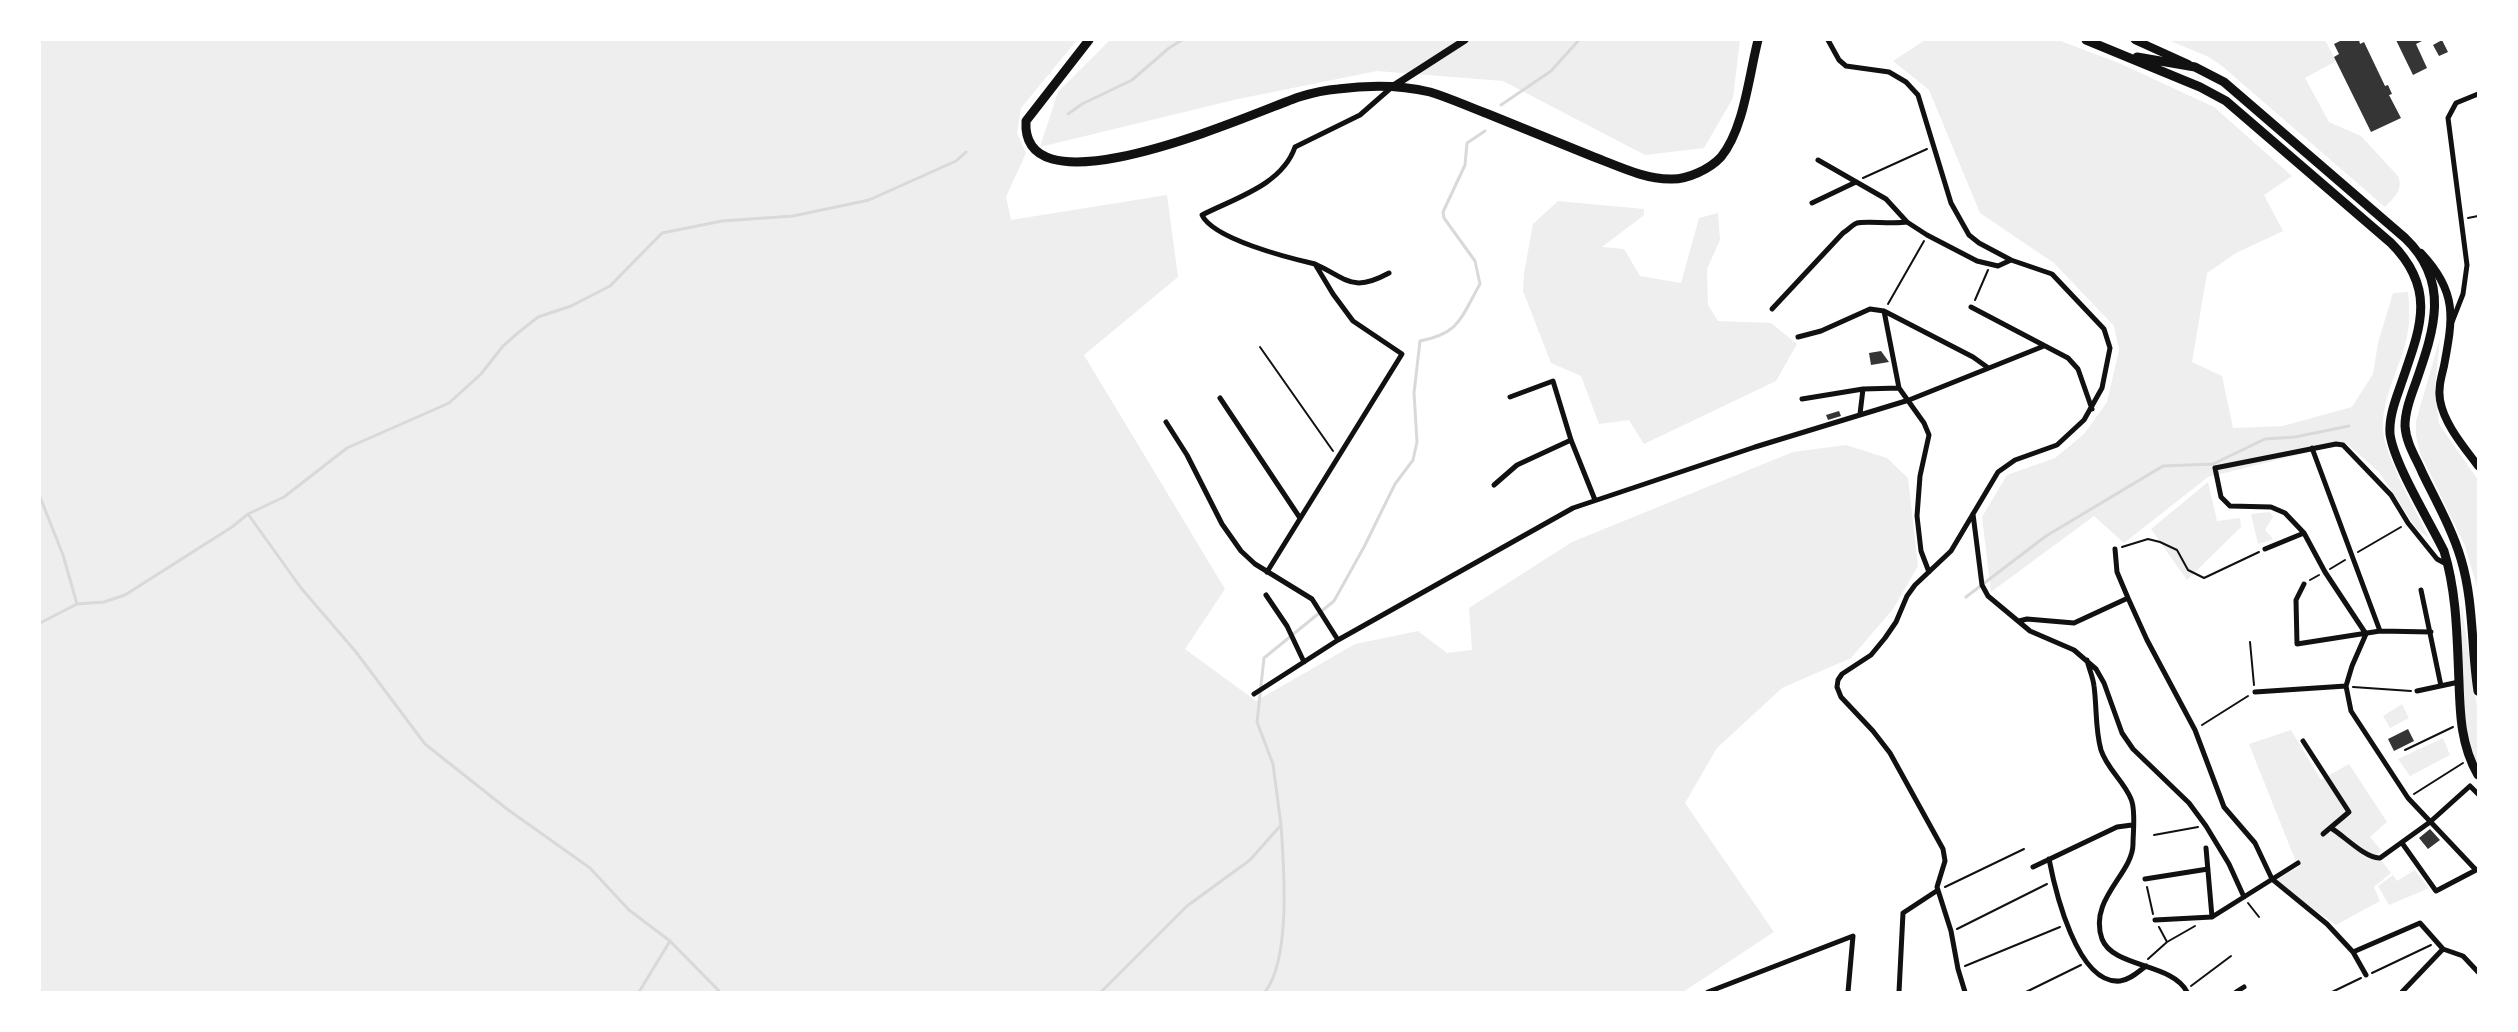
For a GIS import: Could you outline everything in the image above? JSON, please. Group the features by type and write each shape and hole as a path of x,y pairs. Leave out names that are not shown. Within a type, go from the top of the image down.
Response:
{"main road":[{"path":"1089,40 1026,121 1025,130 1031,144 1050,158 1072,162 1127,156 1202,135 1302,96 1345,88 1392,87 1430,92 1631,171 1670,179 1686,177 1703,170 1720,158 1729,145 1736,130 1758,40"},
{"path":"2086,40 2200,88 2226,101 2391,243 2413,271 2420,292 2421,315 2392,410 2390,434 2397,458 2444,551 2448,565 2456,619 2461,723 2465,743 2478,775"},
{"path":"2135,40 2224,82 2416,248 2434,268 2451,305 2452,324 2440,385 2440,399 2448,421 2478,466"},
{"path":"2122,55 2195,67"},
{"path":"2416,248 2431,278 2436,311 2430,343 2408,406 2405,428 2410,447 2449,527 2461,560 2468,590 2478,691"}],"street":[{"path":"1390,273 1372,282 1350,283 1315,264 1276,254 1225,235 1204,219 1202,215 1239,199 1264,183 1291,159 1295,146 1360,115 1392,87 1465,40"},
{"path":"1828,40 1839,60 1846,66 1889,72 1911,86 1918,95 1951,203 1963,227 1979,243 2011,260 2052,274 2104,329 2109,340 2110,358 2102,388 2092,409 2072,433 2057,445 2007,464 1994,477 1946,558 1929,572 1907,596 1896,622 1885,638 1861,663 1842,674 1837,687 1841,697 1873,731 1890,753 1943,849 1946,860 1938,880 1938,890 1951,931 1958,969 1965,992"},
{"path":"2452,324 2466,280 2467,265 2448,123 2449,112 2456,103 2478,94"},
{"path":"1818,160 1886,199 1907,222 1927,235 1977,262 1998,266 2011,260"},
{"path":"1812,202 1856,182"},
{"path":"1772,309 1854,224 1860,222 1890,224 1907,222"},
{"path":"1267,572 1402,354 1353,321 1328,287 1315,264"},
{"path":"1972,307 2068,358 2080,375 2092,409"},
{"path":"1798,337 1821,331 1870,310 1884,311 1973,357 1986,367"},
{"path":"1884,311 1900,388 1924,422 1929,435 1920,476 1917,516 1921,551 1929,572"},
{"path":"1254,694 1338,640 1559,515 1595,500 1860,414 1909,400 1986,367 2044,346"},
{"path":"1510,397 1552,382 1571,440 1595,500"},
{"path":"1802,399 1864,389 1900,388"},
{"path":"1860,414 1864,389"},
{"path":"1220,398 1300,518"},
{"path":"1166,422 1187,454 1222,524 1241,551 1267,572 1312,599 1338,640"},
{"path":"1494,486 1516,465 1571,440"},
{"path":"2366,634 2325,572 2304,533 2285,513 2270,507 2230,506 2221,497 2215,468 2336,444 2348,448 2391,495 2408,523 2437,558 2448,565"},
{"path":"2312,448 2380,631"},
{"path":"1973,514 1982,585 1988,596 2030,631 2074,650 2087,660 2104,683 2122,733 2133,748 2188,803 2206,826 2229,864 2244,897"},
{"path":"2265,548 2304,533"},
{"path":"2115,549 2118,572 2128,598 2147,640 2195,730 2224,807 2255,843 2272,879 2308,908 2352,952 2366,975"},
{"path":"2304,584 2296,600 2297,644 2380,631 2431,632"},
{"path":"2421,590 2441,686"},
{"path":"1266,595 1287,626 1304,662"},
{"path":"2019,621 2027,619 2074,623 2128,598"},
{"path":"2366,634 2352,666 2346,686 2351,711 2408,798 2477,870 2436,891 2402,842"},
{"path":"2087,660 2094,683 2097,735 2102,754 2132,800 2133,847 2102,908 2100,931 2103,941 2115,953 2170,976 2186,991"},
{"path":"2416,691 2459,682"},
{"path":"2255,692 2346,686"},
{"path":"2303,741 2349,812 2323,834"},
{"path":"2330,828 2374,858 2380,858 2430,822 2470,786 2478,794"},
{"path":"2032,867 2117,827 2132,825"},
{"path":"2206,848 2212,917"},
{"path":"2049,859 2053,881 2067,924 2086,963 2100,976 2111,981 2130,978 2146,966"},
{"path":"2155,920 2212,917 2298,863"},
{"path":"2146,880 2208,869"},
{"path":"1899,992 1904,913 1938,890"},
{"path":"2352,952 2420,923 2442,950 2463,956 2478,972"},
{"path":"1708,992 1853,936 1848,992"},
{"path":"2402,992 2442,950"},
{"path":"2236,992 2244,987"}],"path":[{"path":"1856,182 1934,145"},
{"path":"2462,218 2478,216"},
{"path":"1884,311 1927,235"},
{"path":"1972,307 1990,266"},
{"path":"1260,346 1338,457"},
{"path":"2115,549 2148,539 2177,550 2188,570 2204,578 2265,548"},
{"path":"2195,730 2255,692 2250,642"},
{"path":"2346,686 2416,691"},
{"path":"2405,750 2457,725"},
{"path":"2408,798 2467,761"},
{"path":"2154,835 2206,826"},
{"path":"1938,890 2024,849"},
{"path":"2146,880 2155,920 2168,942"},
{"path":"1951,931 2053,881"},
{"path":"2244,897 2259,917"},
{"path":"2146,966 2148,959 2168,942 2212,917"},
{"path":"1958,969 2067,924"},
{"path":"2332,992 2435,943"},
{"path":"2186,991 2231,956"},
{"path":"2026,992 2086,963"}],"shaded area":[{"path":"40,40 1077,40 1021,108 1017,133 1026,153 1006,197 1011,220 1167,195 1178,277 1084,355 1225,589 1185,649 1256,701 1355,644 1418,631 1447,653 1472,650 1469,608 1572,542 1793,452 1846,445 1887,458 1908,478 1918,566 1893,609 1851,658 1782,688 1717,748 1685,803 1774,932 1683,992 40,992"},
{"path":"1110,40 1740,40 1733,98 1704,148 1645,155 1503,81 1377,71 1238,99 1040,147 1058,92"},
{"path":"1925,40 2058,40 2119,63 2214,107 2292,176 2264,195 2283,231 2236,253 2207,273 2192,362 2222,376 2233,428 2283,426 2352,407 2373,374 2378,343 2393,293 2408,292 2408,332 2387,397 2383,429 2389,454 2429,538 2416,528 2380,473 2346,443 2208,477 2124,543 2094,516 1991,592 1982,517 2007,475 2055,458 2084,434 2107,402 2119,350 2114,326 2054,263 1980,213 1929,90 1893,61"},
{"path":"2168,40 2325,40 2336,61 2305,78 2329,122 2361,136 2398,176 2400,185 2395,197 2385,207 2222,66 2209,57"},
{"path":"1558,201 1644,209 1644,215 1602,247 1624,249 1640,276 1681,283 1699,218 1718,213 1720,240 1707,269 1708,305 1718,321 1771,323 1797,344 1776,381 1644,444 1629,420 1599,424 1581,376 1551,363 1523,291 1524,273 1533,224"},
{"path":"2440,338 2435,387 2439,424 2478,480 2478,590 2465,546 2420,453 2416,436 2416,421"},
{"path":"2208,482 2217,521 2240,518 2241,527 2187,580 2151,529"},
{"path":"2270,512 2273,517 2265,530 2273,539 2258,544 2251,514"},
{"path":"2461,602 2478,713 2478,765 2467,728 2464,707"},
{"path":"2402,704 2409,718 2390,728 2383,716"},
{"path":"2291,730 2321,780 2349,764 2387,822 2370,837 2381,850 2377,855 2391,873 2374,887 2380,901 2336,925 2274,881 2298,867 2249,744"},
{"path":"2443,738 2450,755 2410,776 2398,759"},
{"path":"2415,870 2429,888 2389,905 2378,886 2393,875 2397,881"}],"building":[{"path":"2342,40 2359,40 2360,44 2364,42 2385,86 2388,85 2392,94 2389,95 2401,118 2371,132 2334,57 2339,54 2334,44"},
{"path":"2396,40 2424,40 2416,44 2427,68 2413,75"},
{"path":"2442,40 2448,52 2439,56 2433,45"},
{"path":"1881,351 1889,362 1871,365 1869,353"},
{"path":"1839,411 1841,416 1828,420 1826,415"},
{"path":"2408,729 2414,741 2394,751 2388,739"},
{"path":"2430,829 2440,840 2428,849 2419,838"}],"waterway":[{"path":"1068,114 1082,104 1132,80 1169,48 1182,40"},
{"path":"1501,105 1551,71 1579,40"},
{"path":"1101,992 1187,906 1250,860 1281,825 1273,764 1257,722 1264,658 1334,601 1364,547 1395,484 1413,460 1417,442 1414,393 1420,341 1434,338 1452,328 1458,322 1480,284 1475,261 1444,218 1443,212 1465,165 1467,143 1485,131"},
{"path":"40,623 77,604 104,602 125,595 232,527 248,514 284,497 347,448 449,403 481,374 503,346 519,332 538,317 571,306 610,286 662,233 722,221 793,216 869,200 956,161 966,152"},
{"path":"1966,597 2046,536 2163,466 2213,464 2265,439 2295,437 2349,426"},
{"path":"40,497 63,555 77,604"},
{"path":"248,514 301,588 356,652 425,744 507,809 590,868 629,910 670,941 720,992"},
{"path":"1265,992 1273,977 1279,958 1282,936 1284,888 1281,825"},
{"path":"639,992 670,941"}]}
